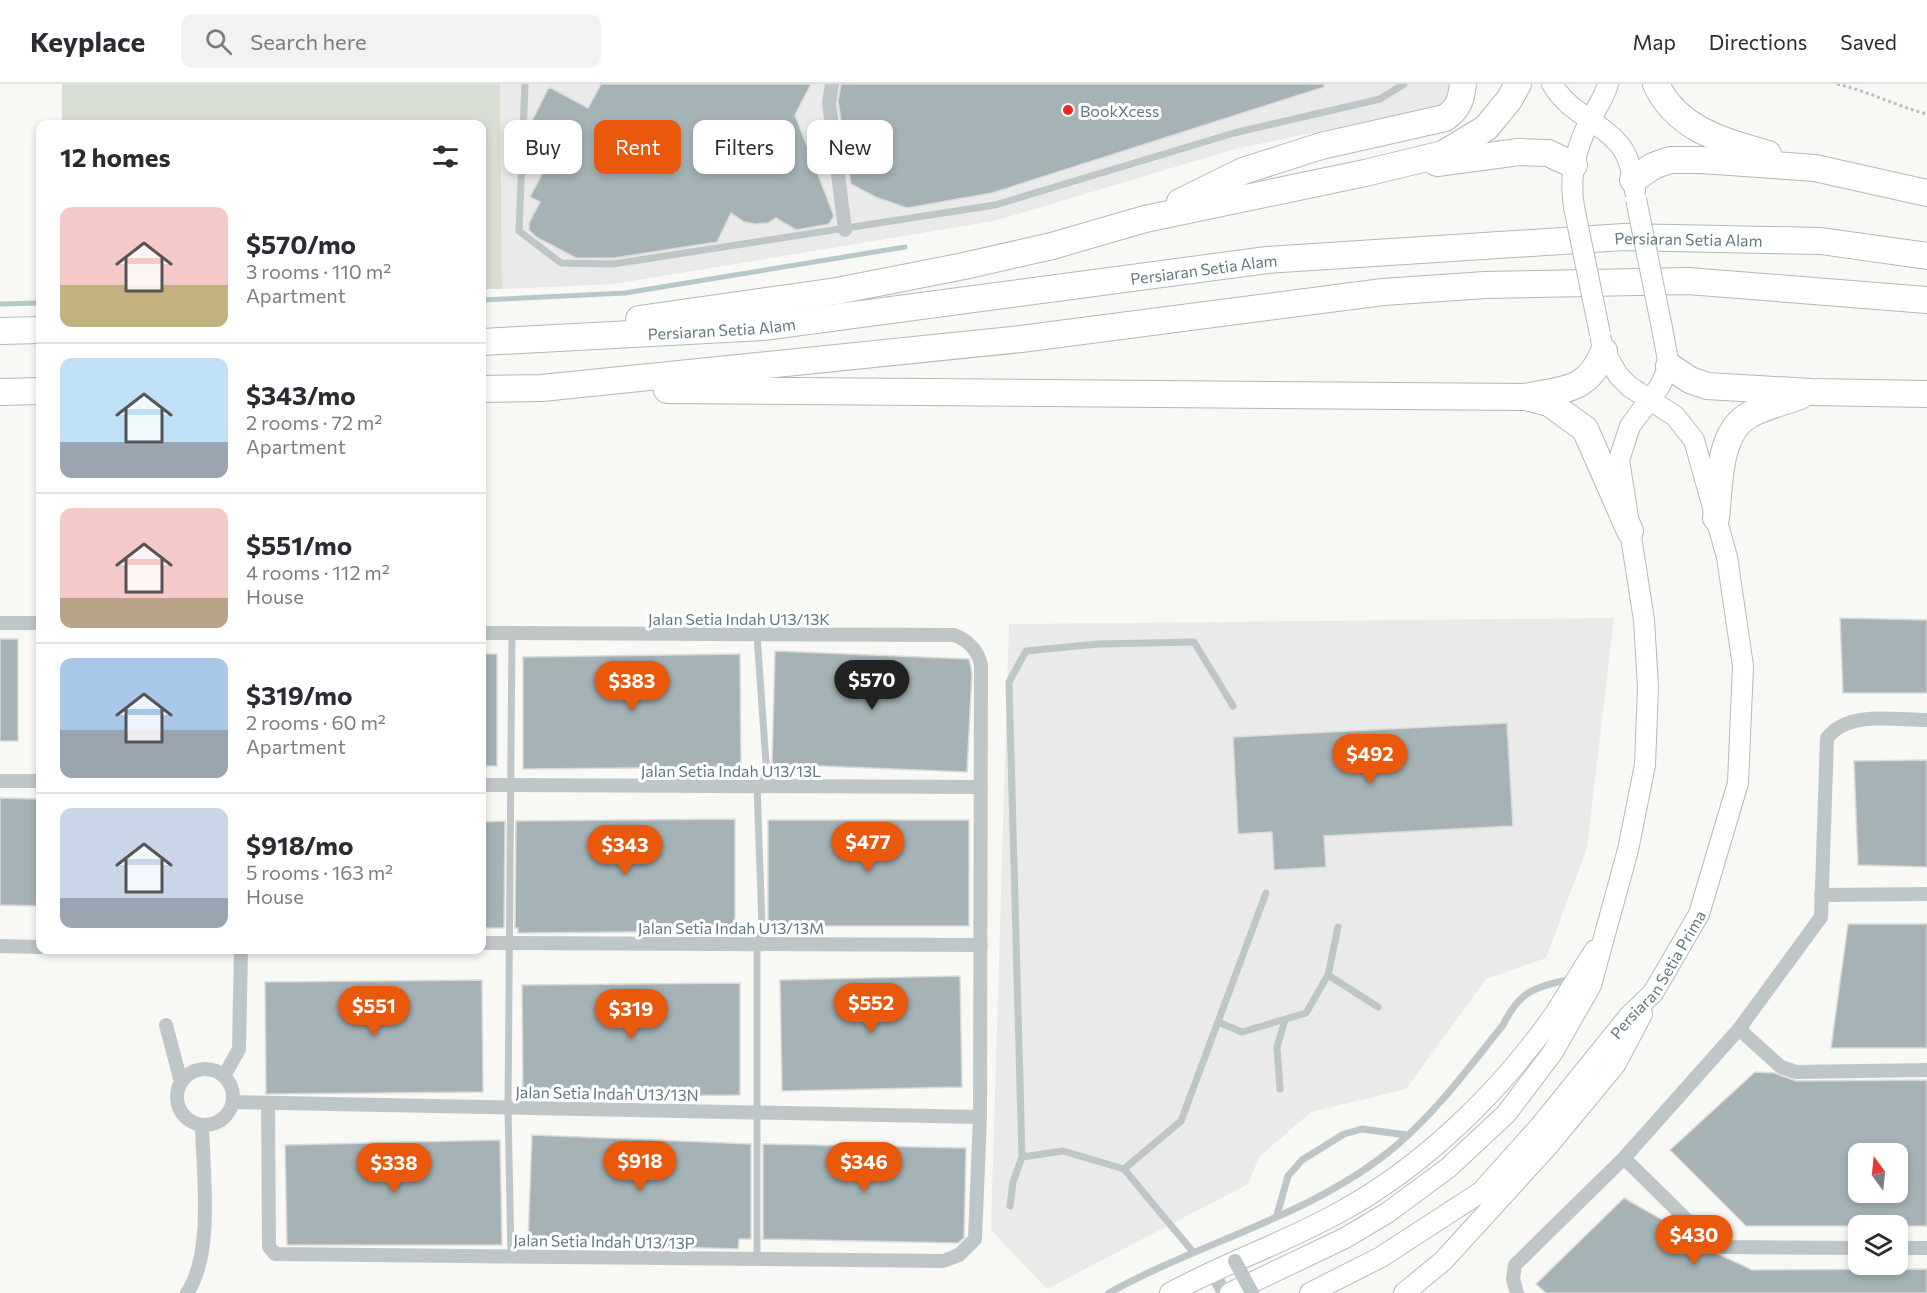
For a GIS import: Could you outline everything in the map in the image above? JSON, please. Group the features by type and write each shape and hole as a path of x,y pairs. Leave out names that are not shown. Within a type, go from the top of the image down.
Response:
{"highway":[{"path":"1145,219 1243,171 1320,146 1445,118 1455,111 1462,99 1463,84"},
{"path":"486,340 837,291 1052,246 1145,219 1365,173 1443,154 1486,128 1509,100 1518,84"},
{"path":"1656,84 1686,123 1719,140 1815,168 1927,193"},
{"path":"1365,173 1520,152 1548,153 1574,165"},
{"path":"1635,190 1653,166 1670,160 1815,168"},
{"name":"Persiaran Setia Alam","path":"486,341 763,327 1267,260 1624,237 1821,241 1927,256"},
{"path":"542,388 1021,339 1383,292 1485,285 1688,281 1927,300"},
{"path":"0,331 36,330"},
{"path":"486,389 1525,397 1571,388 1590,378 1602,342"},
{"path":"0,347 36,346"},
{"path":"1668,366 1690,380 1707,386 1812,392 1927,394"},
{"path":"0,392 36,391"},
{"path":"1716,518 1725,447 1732,431 1749,414 1812,392"},
{"path":"1525,397 1549,403 1585,429 1630,531"}],"street":[{"path":"832,84 829,103 845,230"},
{"path":"1230,1293 1345,1238 1387,1212 1448,1168 1506,1114 1553,1052 1591,985 1628,850 1645,765 1648,687 1644,631 1619,460 1630,426 1660,386 1668,366 1629,162 1618,142 1561,99 1552,84"},
{"path":"1602,342 1570,184 1574,165 1590,121 1608,84"},
{"name":"Persiaran Setia Prima","path":"1310,1293 1381,1257 1481,1192 1541,1125 1629,1016 1653,993 1699,914 1738,783 1743,666 1727,557 1694,440 1675,417 1624,381 1602,342"},
{"path":"0,623 36,623"},
{"name":"Jalan Setia Indah U13/13K","path":"486,633 954,635 971,646 979,656 981,665 981,787"},
{"path":"1517,1293 1513,1279 1515,1265 1624,1158 1739,1029 1821,917 1827,738 1834,728 1862,720 1927,720"},
{"path":"0,781 36,781"},
{"name":"Jalan Setia Indah U13/13L","path":"486,785 981,787"},
{"path":"980,1117 981,787"},
{"path":"1821,895 1927,894"},
{"path":"1170,1293 1339,1213 1409,1168 1463,1122 1510,1068 1553,1016 1605,934"},
{"name":"Jalan Setia Indah U13/13M","path":"486,943 981,945"},
{"path":"0,946 36,946"},
{"path":"224,1076 239,1049 241,954"},
{"path":"1404,1293 1443,1261 1555,1137 1615,1065 1653,993"},
{"path":"166,1025 181,1082 177,1100 179,1110 185,1117 202,1125 211,1125 225,1117 233,1102 233,1092 224,1076 206,1069 188,1075 181,1082"},
{"path":"1739,1029 1781,1067 1796,1071 1927,1070"},
{"name":"Jalan Setia Indah U13/13N","path":"233,1102 980,1117"},
{"name":"Jalan Setia Indah U13/13P","path":"268,1103 269,1247 275,1254 943,1261 959,1255 975,1239 980,1117"},
{"path":"187,1293 195,1280 203,1254 202,1125"},
{"path":"1624,1158 1705,1238 1722,1246 1848,1248"},
{"path":"1908,1248 1927,1248"},
{"path":"1235,1261 1252,1293"},
{"path":"1212,1272 1224,1293"}],"lane":[{"path":"525,84 519,231 561,263 613,264 845,230 995,205 1234,134 1380,99 1404,84"},
{"path":"511,1257 508,1108 512,633"},
{"path":"757,634 766,763 757,786 762,926 757,944 757,1259"},
{"path":"1010,1206 1013,1182 1022,1156 1009,682 1026,651 1098,644 1194,642 1233,706"},
{"path":"1124,1168 1181,1120 1266,893"},
{"path":"1218,1022 1242,1032 1306,1013 1328,975 1338,927"},
{"path":"1328,975 1378,1007"},
{"path":"1108,1293 1277,1215 1344,1181 1407,1136 1431,1113 1476,1059 1524,994 1576,978"},
{"path":"1280,1089 1277,1047 1285,1020"},
{"path":"1277,1215 1288,1176 1302,1160 1336,1139 1362,1129 1407,1136"},
{"path":"1022,1156 1063,1151 1124,1168 1194,1252"}],"path":[{"path":"1838,84 1857,89 1893,105 1927,114"}],"shaded area":[{"path":"62,84 500,84 502,289 486,289 486,120 62,120"},
{"path":"500,84 1460,84 1445,105 1235,149 994,221 614,284 502,289"},
{"path":"1614,618 1587,848 1546,958 1486,979 1406,1089 1311,1112 1259,1157 1248,1184 1047,1289 991,1230 1009,624"}],"building":[{"path":"601,84 811,84 795,115 807,146 807,174 818,174 834,216 829,224 796,230 776,218 768,223 756,224 744,222 731,213 717,242 614,258 576,258 536,237 529,230 529,223 540,202 530,197 542,174 582,174 582,120 532,120 549,87 588,108"},
{"path":"841,84 1324,84 1324,87 992,193 907,208 875,197 851,184 849,174 893,174 893,120 841,120 838,101"},
{"path":"1840,618 1927,620 1927,693 1843,693"},
{"path":"0,639 18,639 18,741 0,741"},
{"path":"775,651 969,659 972,673 967,772 772,764"},
{"path":"486,654 497,654 497,766 486,766"},
{"path":"740,654 741,767 523,769 523,657"},
{"path":"1507,723 1513,826 1324,836 1326,867 1274,870 1272,832 1238,834 1233,737"},
{"path":"1927,760 1927,867 1858,865 1854,761"},
{"path":"0,798 36,799 36,906 0,905"},
{"path":"735,819 735,931 518,933 518,928 515,928 516,821"},
{"path":"768,820 969,820 969,926 768,926"},
{"path":"505,821 504,928 486,928 486,822"},
{"path":"1848,924 1927,924 1927,1048 1831,1048"},
{"path":"960,976 962,1087 782,1091 780,980"},
{"path":"482,980 483,1092 266,1094 265,982"},
{"path":"740,983 740,1095 523,1097 522,985"},
{"path":"1755,1072 1774,1073 1796,1081 1927,1080 1927,1226 1908,1226 1908,1215 1848,1215 1848,1226 1746,1226 1670,1150"},
{"path":"532,1135 751,1144 751,1239 739,1239 738,1249 528,1242"},
{"path":"500,1140 502,1245 287,1245 285,1145"},
{"path":"763,1144 966,1148 964,1238 958,1243 763,1239"},
{"path":"1624,1198 1689,1235 1701,1246 1752,1270 1848,1269 1848,1275 1908,1275 1908,1269 1927,1269 1927,1293 1546,1293 1536,1284"}],"waterway":[{"path":"486,300 625,293 905,247"},
{"path":"0,304 36,303"}],"place":[{"name":"BookXcess","path":"1068,110"}]}
